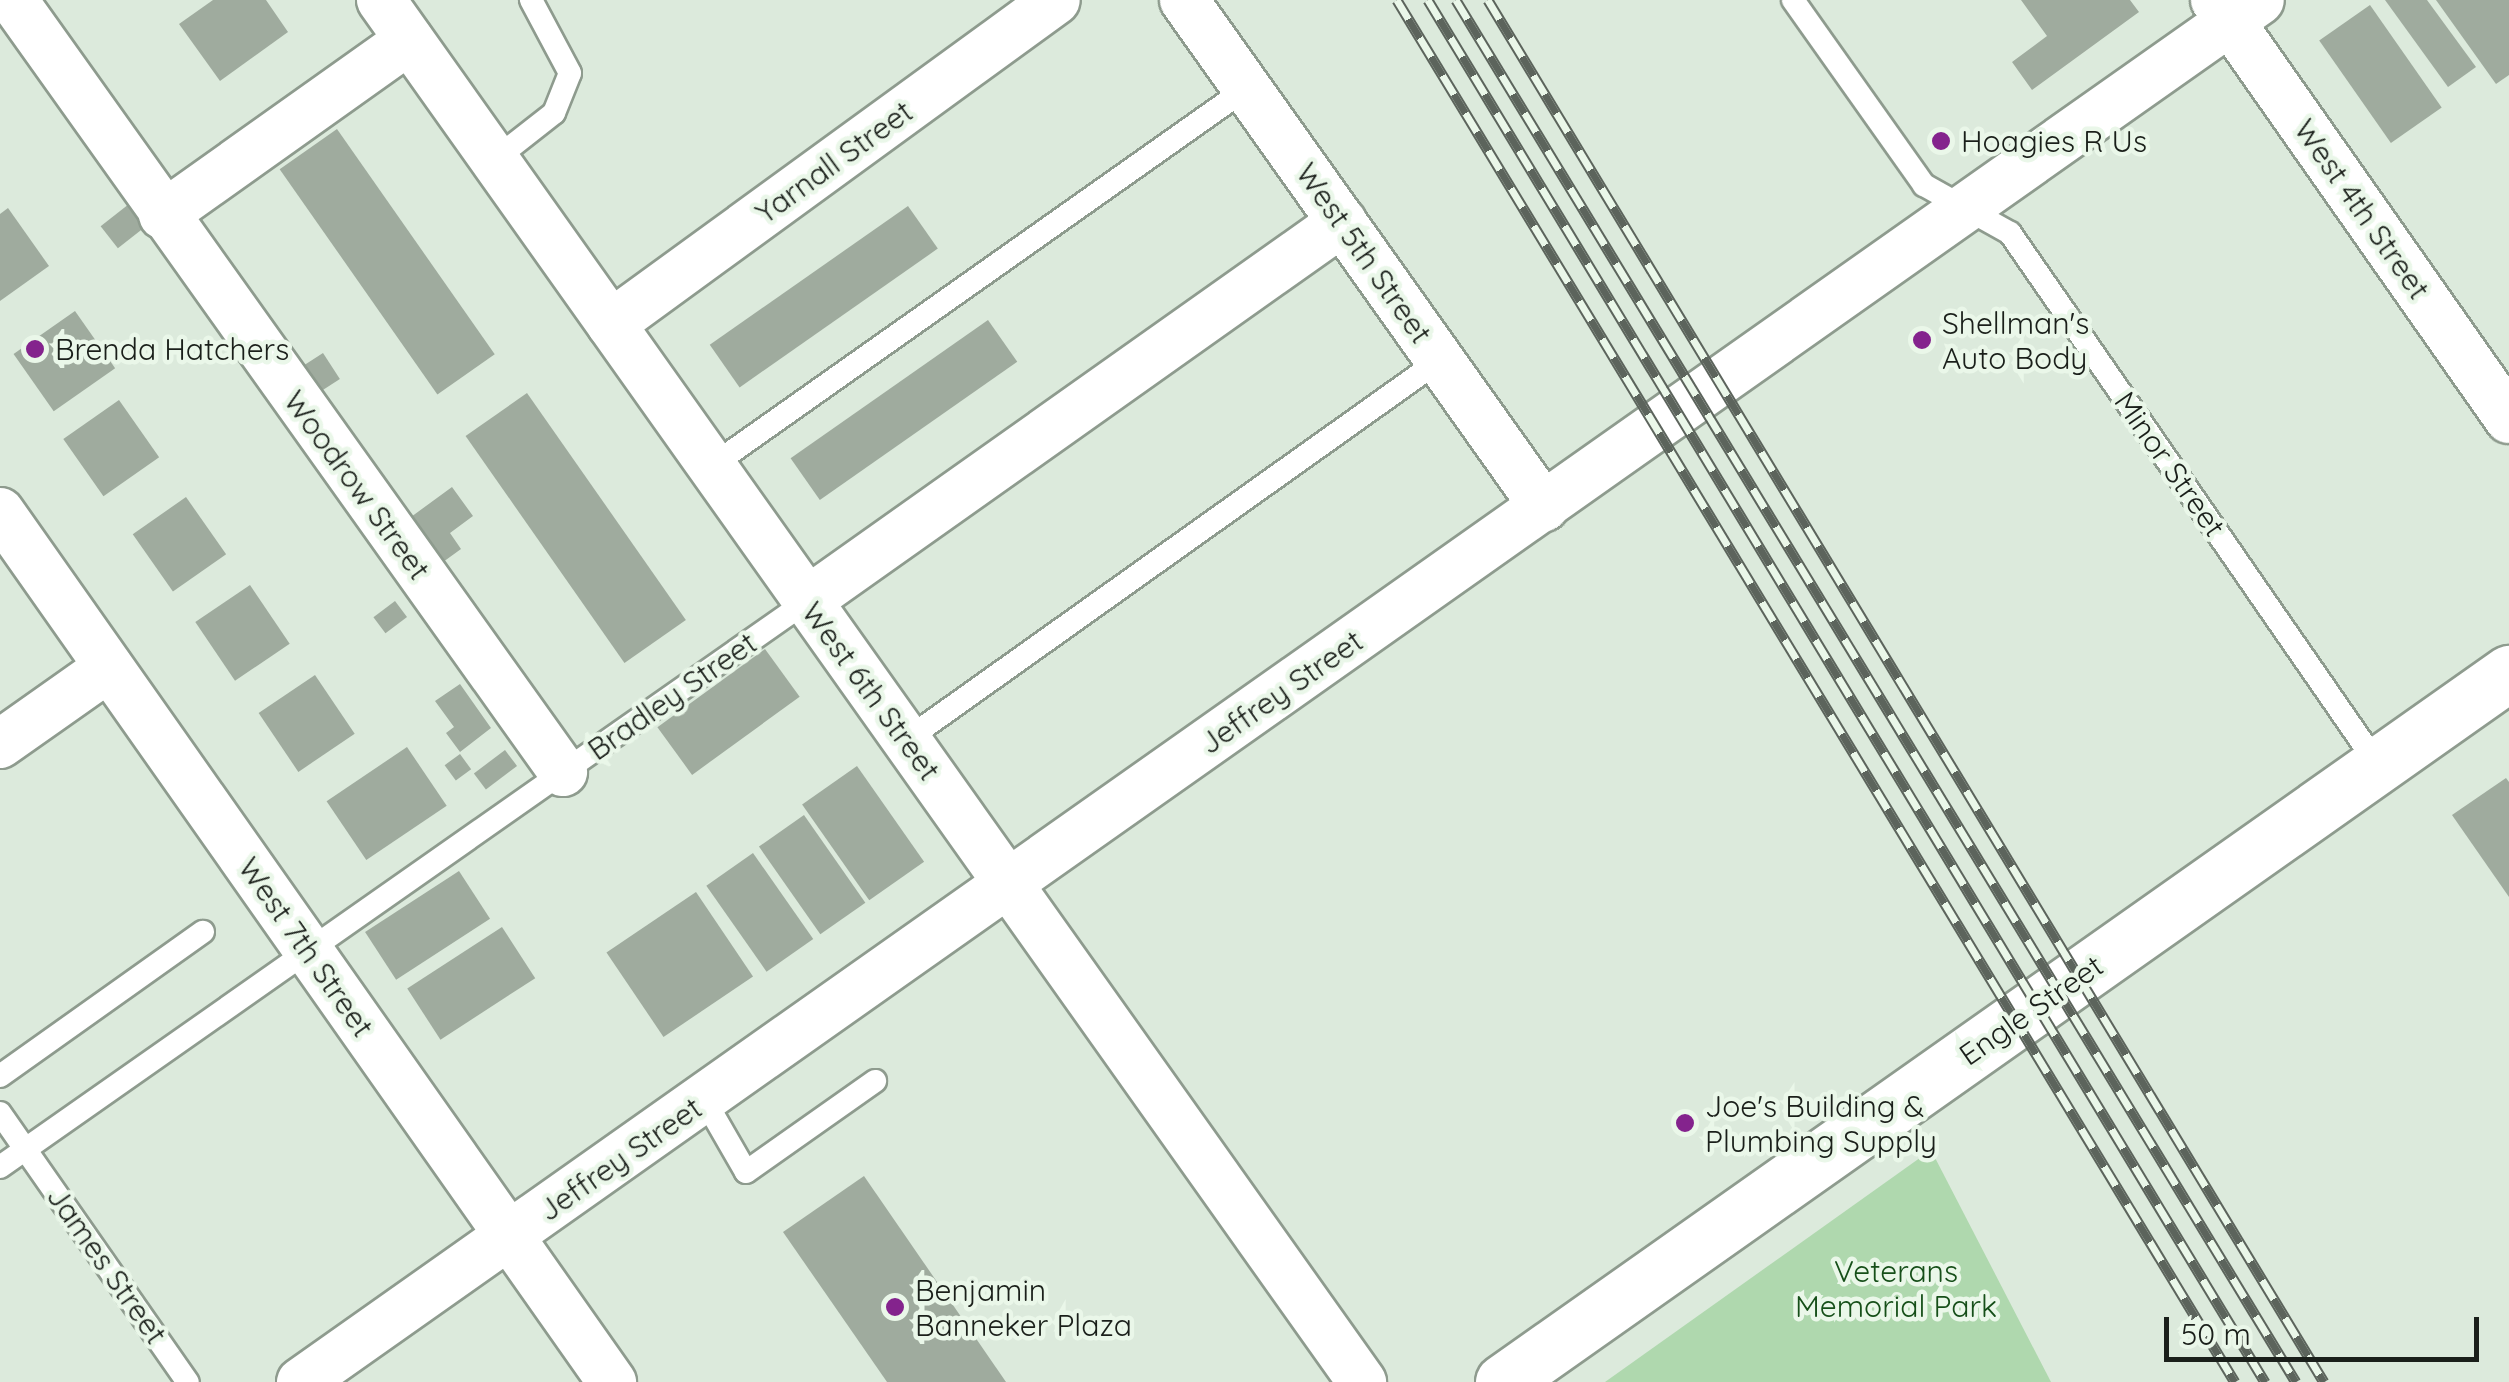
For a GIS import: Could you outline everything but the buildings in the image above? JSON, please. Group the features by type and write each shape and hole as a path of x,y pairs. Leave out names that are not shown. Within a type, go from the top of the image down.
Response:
{"street":[{"name":"Woodrow Street","path":"13,0 563,772"},
{"name":"West 6th Street","path":"381,0 1362,1382"},
{"name":"Yarnall Street","path":"611,324 1056,0"},
{"name":"West 5th Street","path":"1184,0 1544,507"},
{"name":"Jeffrey Street","path":"301,1382 1965,208 2235,7"},
{"name":"West 4th Street","path":"2235,7 2509,419"},
{"path":"163,215 409,40"},
{"name":"Bradley Street","path":"807,601 1342,222"},
{"name":"West 7th Street","path":"0,512 612,1382"},
{"path":"0,744 109,667"},
{"name":"Engle Street","path":"1503,1382 2509,673"}],"lane":[{"path":"494,160 554,113 570,72 531,0"},
{"name":"Minor Street","path":"1792,0 1924,185 2010,233 2378,765"},
{"path":"710,467 1246,88"},
{"path":"906,740 1440,360"},
{"name":"Bradley Street","path":"0,1166 306,948 807,601"},
{"path":"0,1076 203,932"},
{"path":"704,1100 746,1172 875,1081"},
{"name":"James Street","path":"0,1112 188,1382"}],"green space":[{"name":"Veterans Memorial Park","path":"1931,1150 2051,1382 1605,1382"}],"railway":[{"path":"1397,0 2235,1382"},
{"path":"1428,0 2265,1382"},
{"path":"1456,0 2296,1382"},
{"path":"1488,0 2324,1382"}],"place":[{"name":"Hoagies R Us","path":"1941,141"},
{"name":"Shellman's Auto Body","path":"1922,340"},
{"name":"Brenda Hatchers","path":"35,349"},
{"name":"Joe's Building & Plumbing Supply","path":"1685,1123"},
{"name":"Benjamin Banneker Plaza","path":"895,1307"}]}
